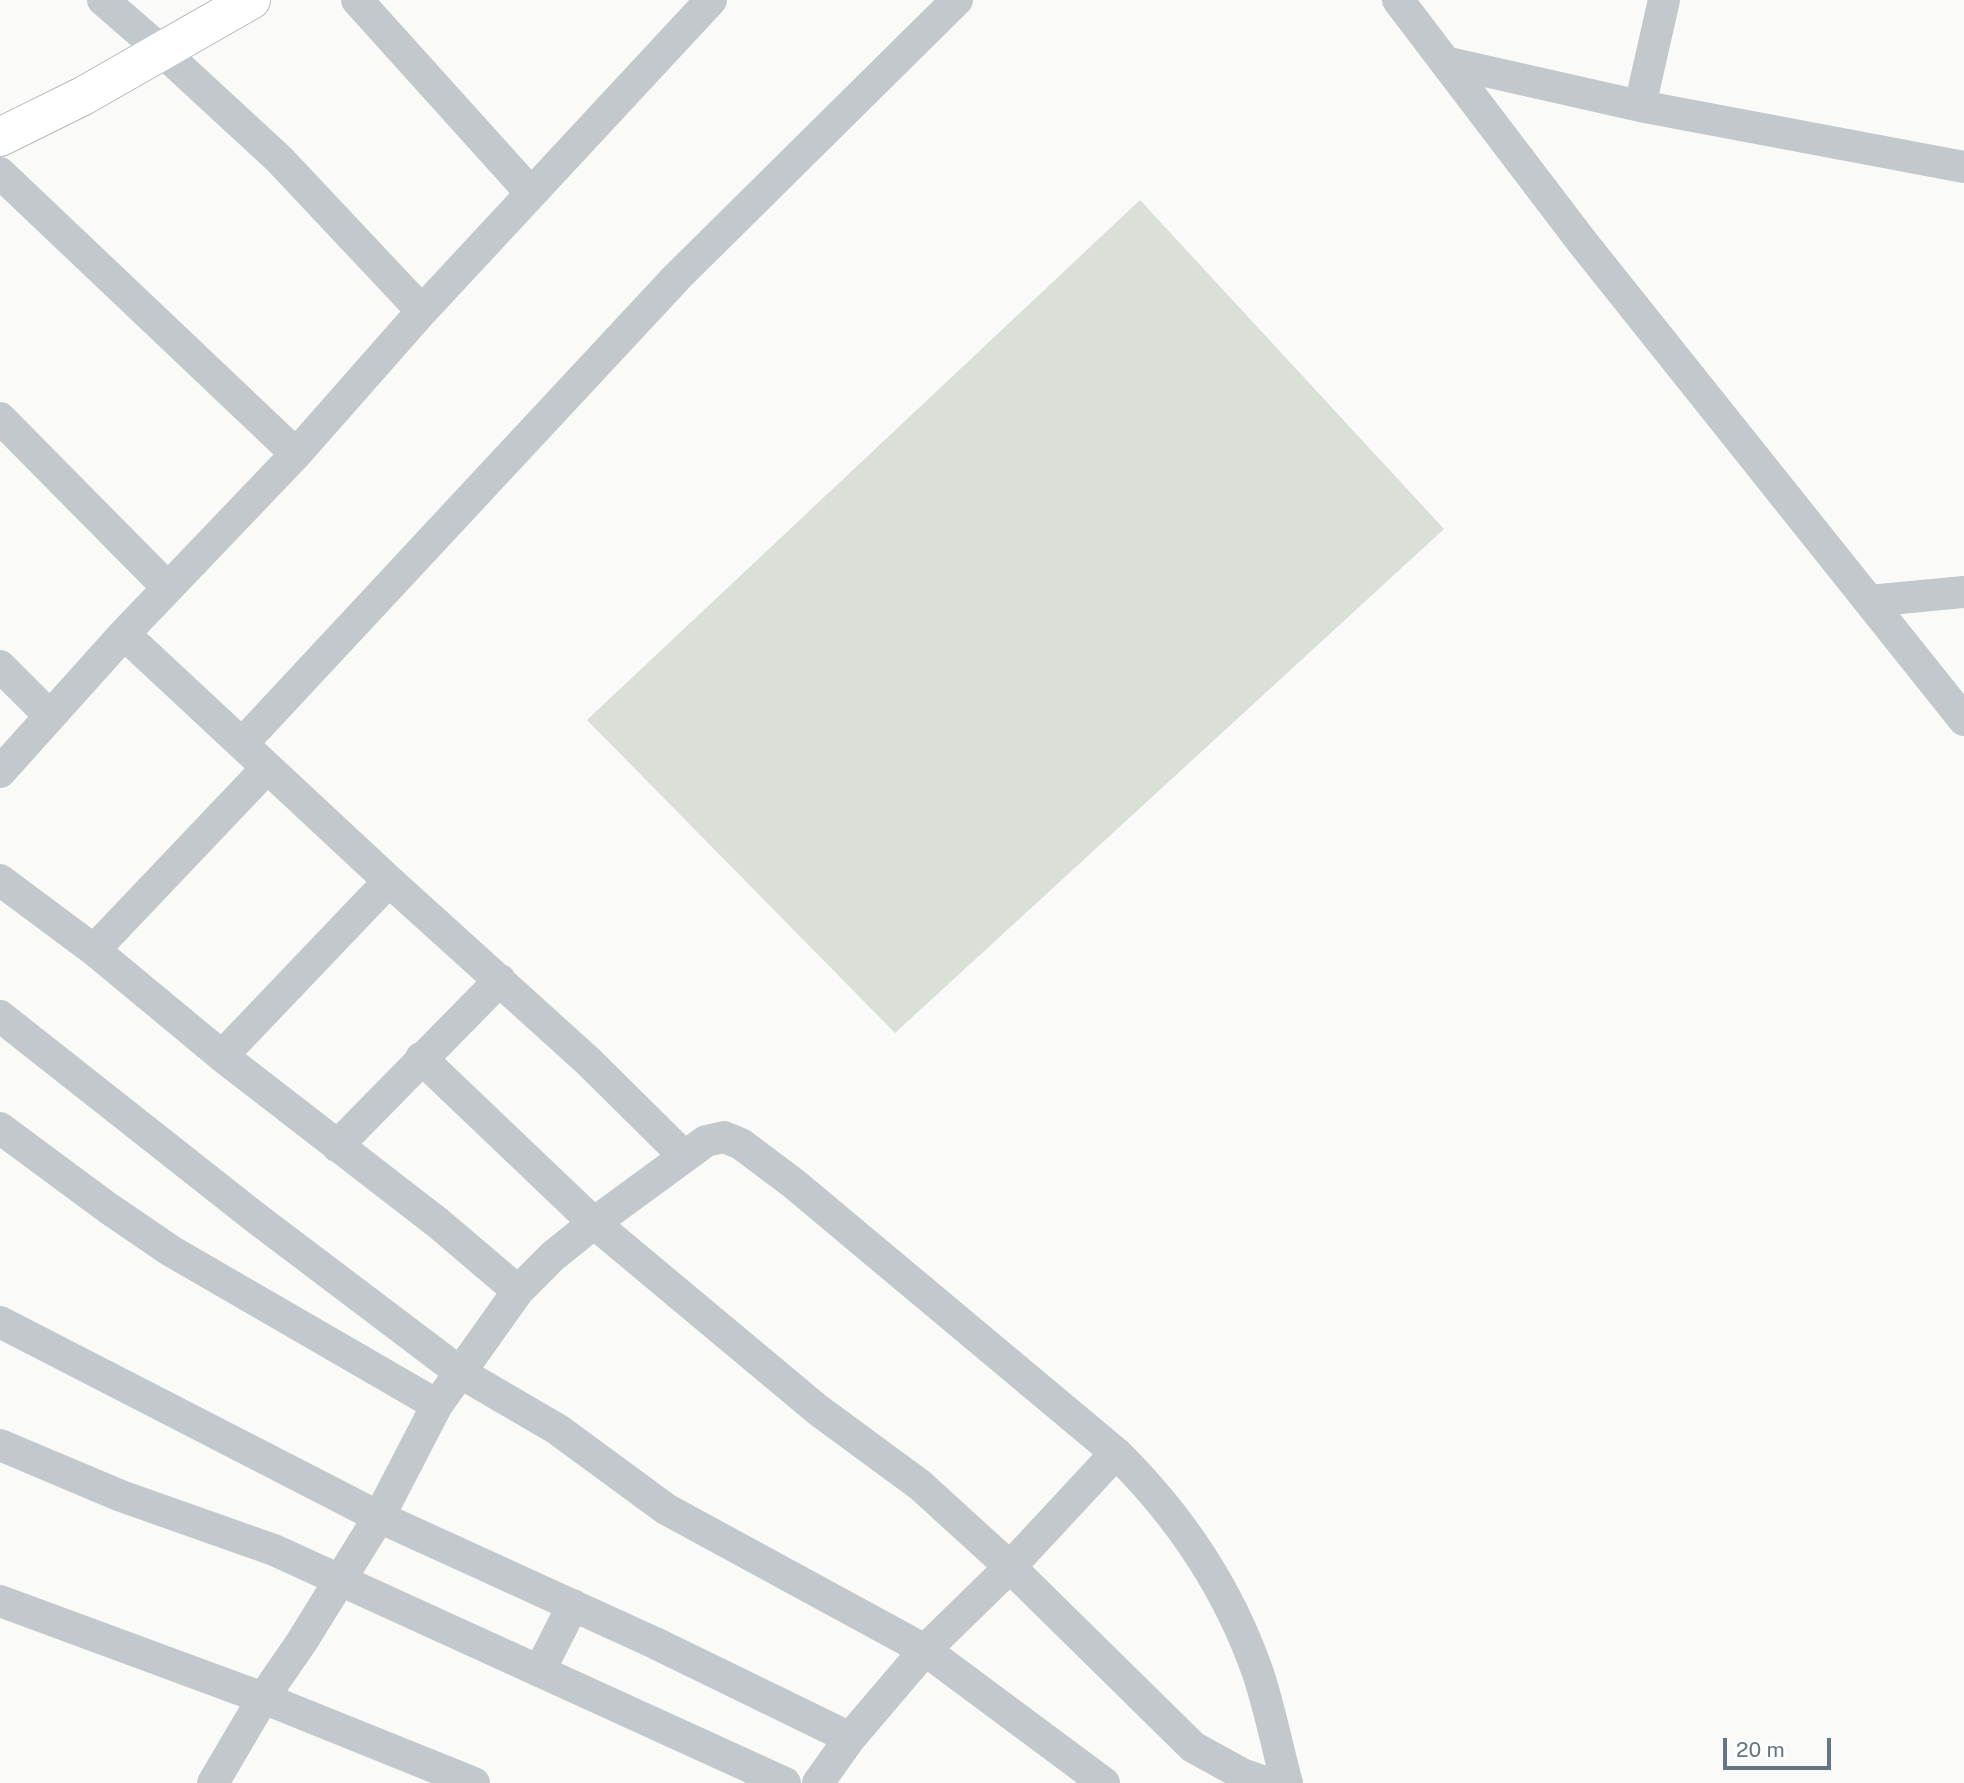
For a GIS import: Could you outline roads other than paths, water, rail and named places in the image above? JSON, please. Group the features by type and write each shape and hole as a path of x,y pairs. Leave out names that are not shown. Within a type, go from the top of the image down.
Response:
{"street":[{"path":"103,0 279,159 422,311"},
{"path":"0,137 83,96 251,0"},
{"path":"357,0 531,193"},
{"path":"0,772 124,634 296,454 422,311 711,0"},
{"path":"242,744 677,277 957,0"},
{"path":"1398,0 1583,243 1964,720"},
{"path":"1640,106 1664,0"},
{"path":"1445,62 1640,106 1964,167"},
{"path":"0,173 296,454"},
{"path":"0,418 168,588"},
{"path":"1868,600 1964,592"},
{"path":"124,634 389,881 588,1061 684,1156"},
{"path":"0,666 50,716"},
{"path":"94,950 267,768"},
{"path":"0,880 94,950 222,1056 438,1223 518,1291"},
{"path":"222,1056 389,881"},
{"path":"337,1146 499,980"},
{"path":"0,1016 256,1218 461,1373 557,1429 666,1509 925,1650 1104,1783"},
{"path":"421,1058 594,1223 818,1410 920,1485 1010,1567 1193,1747 1242,1774 1268,1783"},
{"path":"0,1128 171,1251 437,1405"},
{"path":"213,1783 263,1698 301,1643 379,1517 437,1405 518,1291 553,1256 594,1223 706,1141 724,1137 741,1144 793,1183 1116,1453 1142,1479 1176,1520 1236,1617 1258,1675 1287,1783"},
{"path":"0,1322 379,1517 573,1605 850,1738"},
{"path":"0,1446 121,1496 275,1550 785,1783"},
{"path":"818,1783 850,1738 925,1650 1010,1567 1116,1453"},
{"path":"0,1601 263,1698 474,1783"},
{"path":"540,1670 573,1605"}]}
